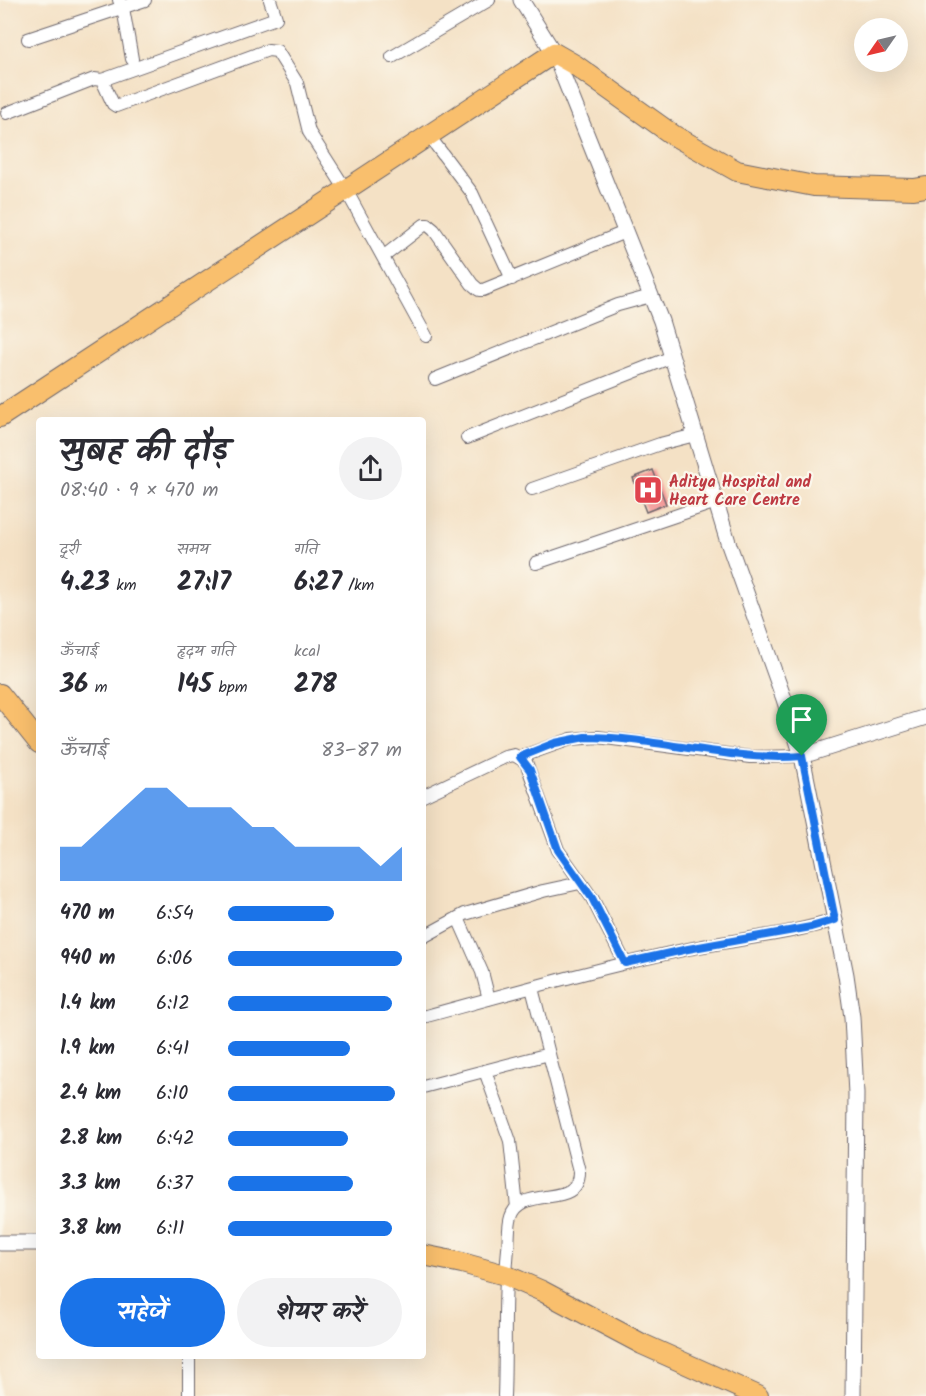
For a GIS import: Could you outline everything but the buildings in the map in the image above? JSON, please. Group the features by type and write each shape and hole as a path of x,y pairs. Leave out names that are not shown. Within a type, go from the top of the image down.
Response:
{"main road":[{"path":"0,417 554,53 575,64 673,135 737,171 814,186 914,189 926,187"},
{"path":"0,694 36,739"},
{"path":"426,1256 505,1275 642,1344 758,1396"}],"street":[{"path":"28,39 121,4 145,0"},
{"path":"7,113 94,80 102,80 276,18 270,0"},
{"path":"392,57 489,0"},
{"path":"521,0 554,53 651,296 672,357 728,542 802,756 846,975 852,1017 856,1094 853,1396"},
{"path":"121,4 132,59"},
{"path":"102,80 116,106 268,50 277,51 297,83 309,132 346,190 426,336"},
{"path":"429,136 472,193 512,279"},
{"path":"383,256 424,225 428,225 475,287 483,290 625,232"},
{"path":"435,379 618,305 651,296"},
{"path":"467,438 672,357"},
{"path":"532,489 660,444 695,435"},
{"path":"536,563 716,502"},
{"path":"520,757 555,743 585,737 785,758 802,756 926,717"},
{"path":"426,795 505,757 514,755 520,757 530,770 558,850 601,915 625,963"},
{"path":"426,935 458,918 528,895 580,883"},
{"path":"458,918 482,972 489,999"},
{"path":"426,1016 625,963 806,928 835,920"},
{"path":"504,1396 505,1275 511,1217 517,1207 527,1200 570,1191 577,1185 579,1178 532,988"},
{"path":"426,1086 549,1054"},
{"path":"484,1071 510,1141 517,1207"},
{"path":"0,1243 36,1243"},
{"path":"189,1359 189,1396"}],"place":[{"name":"Aditya Hospital and Heart Care Centre","path":"648,490"}],"route":[{"path":"585,737 686,747 750,757 802,756 835,920 811,927 625,963 592,898 558,850 530,770 520,757 555,743 585,737"}]}
